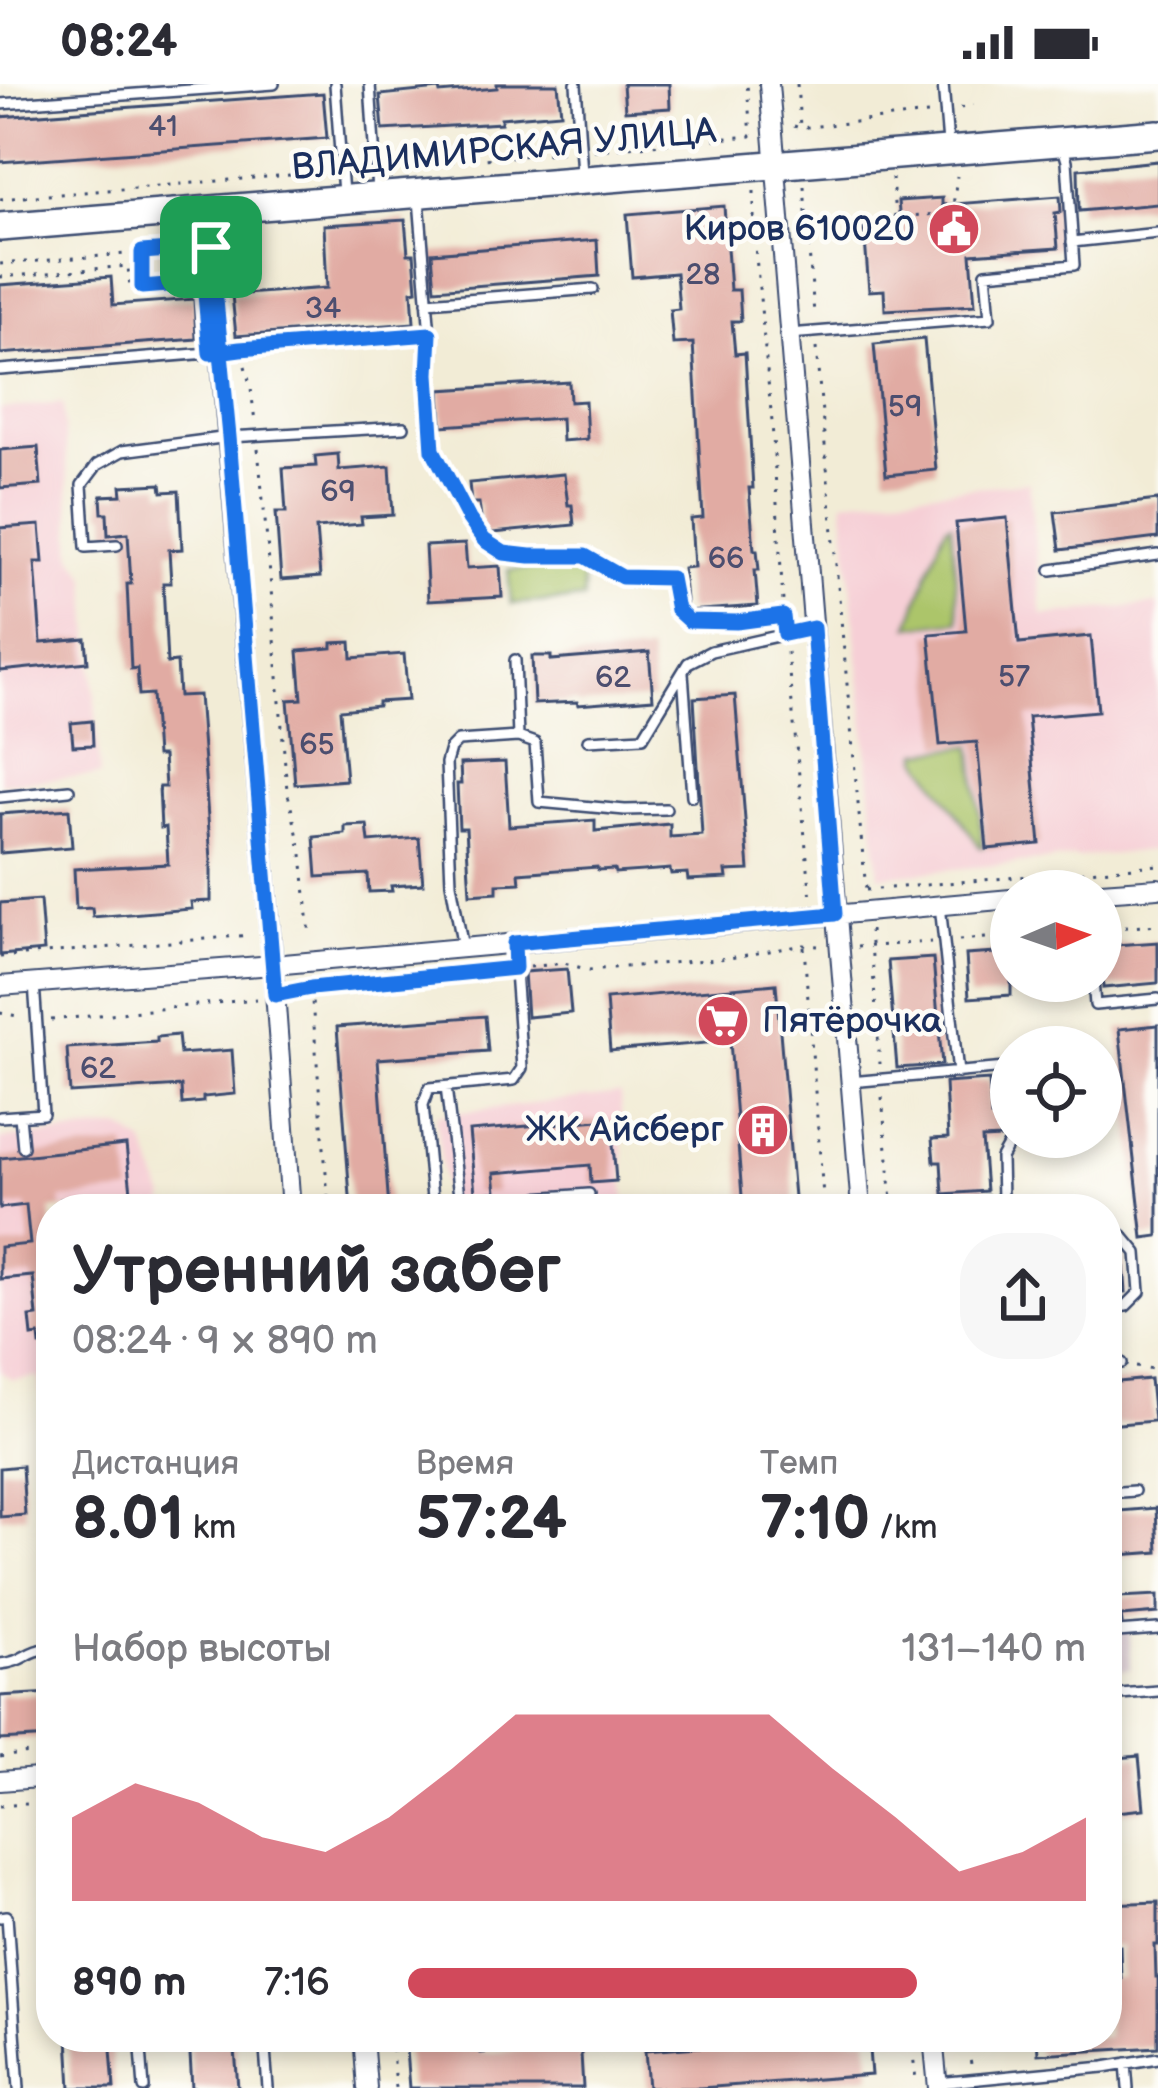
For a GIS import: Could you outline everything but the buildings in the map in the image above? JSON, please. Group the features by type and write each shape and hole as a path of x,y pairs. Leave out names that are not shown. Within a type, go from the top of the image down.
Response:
{"main road":[{"name":"ВЛАДИМИРСКАЯ УЛИЦА","path":"0,227 776,163 953,160 1062,141 1158,134"}],"street":[{"path":"769,84 860,1194"},
{"path":"208,212 290,1194"},
{"path":"1122,891 1158,888"},
{"path":"0,986 990,901"},
{"path":"0,1781 36,1778"},
{"path":"365,2052 367,2088"},
{"path":"935,2052 938,2085"}],"lane":[{"path":"0,104 274,84"},
{"path":"335,84 344,200"},
{"path":"370,84 377,197"},
{"path":"576,84 582,180"},
{"path":"943,84 953,160"},
{"path":"789,334 990,317 986,273 1074,265 1062,141"},
{"path":"419,194 433,450 469,519"},
{"path":"1072,242 1158,233"},
{"path":"427,302 593,289"},
{"path":"0,370 430,334"},
{"path":"117,545 86,548 82,484 97,465 122,451 229,437 404,427"},
{"path":"1051,570 1158,555"},
{"path":"587,740 643,737 688,663 711,651 813,628"},
{"path":"515,660 518,736"},
{"path":"682,673 692,796"},
{"path":"463,948 451,883 446,763 458,741 518,736 535,743 538,802 666,809"},
{"path":"0,797 69,790"},
{"path":"940,905 958,1072"},
{"path":"432,1194 423,1105 429,1088 514,1080 522,1068 514,943"},
{"path":"0,1117 43,1114 34,983"},
{"path":"1095,1002 1158,999"},
{"path":"850,1082 990,1070"},
{"path":"446,1087 459,1194"},
{"path":"20,1116 23,1147"},
{"path":"1001,1158 1002,1194"},
{"path":"579,1194 589,1193"},
{"path":"1122,1235 1137,1253 1140,1292 1122,1306"},
{"path":"1122,1492 1134,1491"},
{"path":"1122,1632 1158,1630"},
{"path":"0,1664 18,1662 36,1649"},
{"path":"1122,1694 1158,1691"},
{"path":"0,1917 7,1916 19,2088"},
{"path":"141,2052 144,2088"},
{"path":"265,2052 268,2088"},
{"path":"938,2085 1158,2058"},
{"path":"1126,2063 1128,2088"}],"path":[{"path":"375,168 752,136 747,84"},
{"path":"797,84 800,128"},
{"path":"793,126 945,112 973,104"},
{"path":"892,176 895,217 952,213 953,160"},
{"path":"0,199 341,171"},
{"path":"804,184 866,890"},
{"path":"754,188 783,616 812,902"},
{"path":"0,264 211,247"},
{"path":"0,277 128,266 139,253"},
{"path":"139,253 142,287"},
{"path":"128,266 130,289 204,282"},
{"path":"469,519 484,540 504,553 585,556 622,577 671,578 677,610 689,621 783,616"},
{"path":"869,922 871,947"},
{"path":"1122,928 1158,925"},
{"path":"0,957 251,937"},
{"path":"804,946 823,1194"},
{"path":"328,1194 311,988 563,963 589,970 825,946"},
{"path":"0,1013 37,1022 275,995"},
{"path":"1122,1363 1158,1370"},
{"path":"0,1757 36,1752"},
{"path":"0,1805 36,1803"},
{"path":"393,2052 395,2088"},
{"path":"913,2052 917,2088"},
{"path":"970,2052 973,2080"}],"shaded area":[{"path":"63,403 73,556 87,576 100,775 0,783 0,409"},
{"path":"1029,482 1042,615 1158,604 1158,850 879,876 843,500"},
{"path":"620,1094 625,1194 445,1194 436,1115"},
{"path":"122,1128 145,1144 163,1194 36,1194 36,1377 12,1380 0,1371 0,1139"},
{"path":"1122,1620 1129,1620 1131,1669 1122,1670"}],"green space":[{"path":"951,523 959,621 909,626 940,539"},
{"path":"581,565 584,599 511,604 508,570"},
{"path":"972,746 983,847 920,759 920,752"}],"place":[{"name":"Киров 610020","path":"954,229"},
{"name":"Пятёрочка","path":"723,1021"},
{"name":"ЖК Айсберг","path":"763,1130"}],"route":[{"path":"211,247 142,252 142,287 204,282 210,353 221,352 240,349 430,334 433,450 469,519 484,540 504,553 585,556 622,577 671,578 677,610 689,621 783,616 785,634 813,628 835,914 514,943 515,968 275,995 229,437 221,352 211,247"}]}
